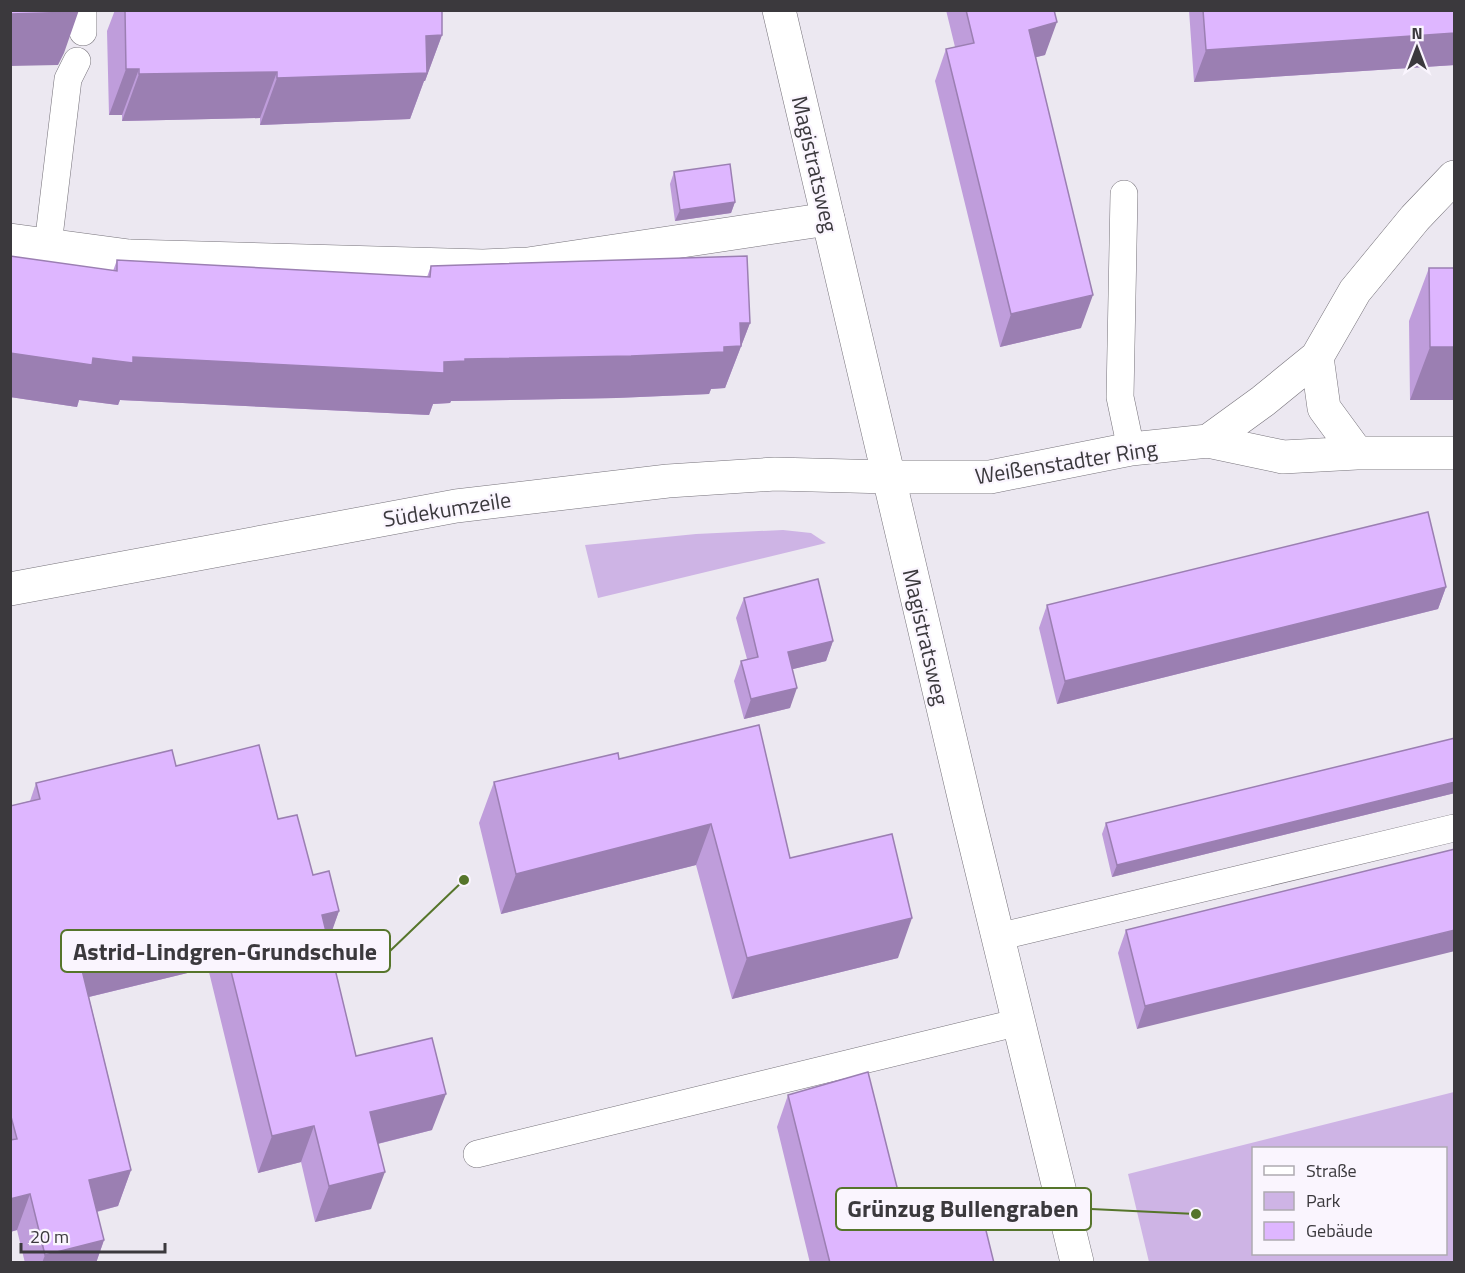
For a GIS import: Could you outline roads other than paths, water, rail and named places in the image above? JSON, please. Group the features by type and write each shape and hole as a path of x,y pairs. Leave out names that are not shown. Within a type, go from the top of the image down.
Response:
{"street":[{"name":"Magistratsweg","path":"779,10 888,477 1077,1263"},
{"path":"1208,441 1263,401 1317,357 1355,291 1415,218 1455,177"},
{"path":"10,240 129,256 483,266 528,264 828,219"},
{"path":"1317,357 1324,408 1357,453"},
{"name":"Weißenstadter Ring","path":"888,477 990,477 1131,449 1208,441 1282,457 1357,453 1455,453"},
{"name":"Südekumzeile","path":"10,589 456,506 563,492 775,474 888,477"}],"lane":[{"path":"48,245 68,79 77,61"},
{"path":"1124,194 1120,397 1131,449"},
{"path":"998,937 1455,828"},
{"path":"477,1154 1018,1022"}],"place":[{"name":"Astrid-Lindgren-Grundschule","path":"464,880"},
{"name":"Grünzug Bullengraben","path":"1196,1214"}]}
